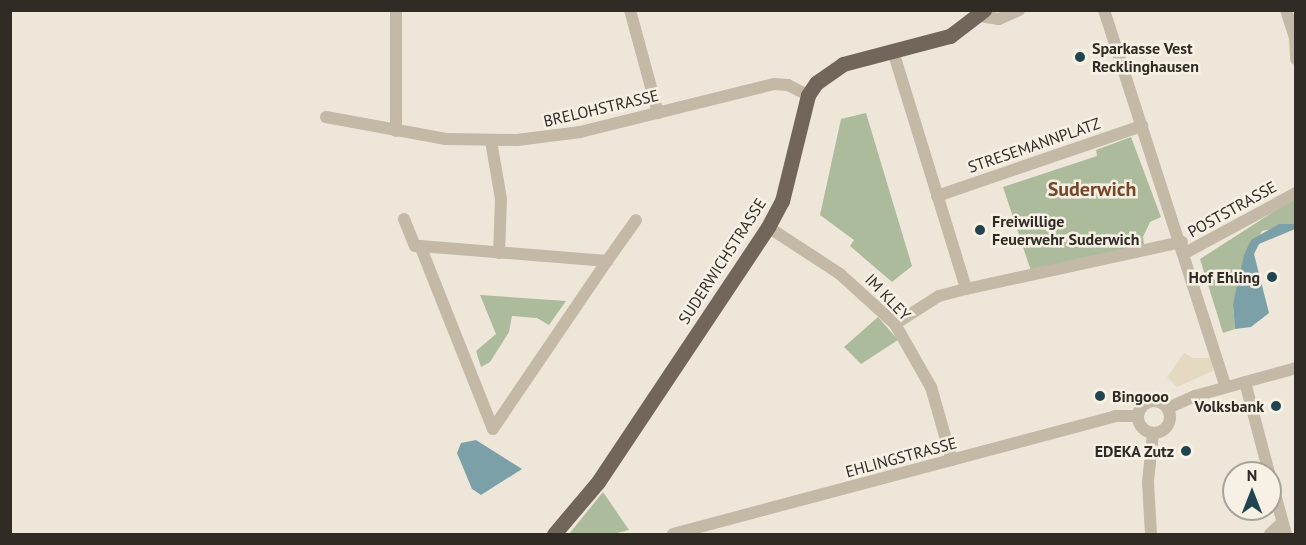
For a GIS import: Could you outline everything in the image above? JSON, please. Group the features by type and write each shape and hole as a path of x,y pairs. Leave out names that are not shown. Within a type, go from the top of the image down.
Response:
{"main road":[{"path":"808,95 834,68 950,36 982,13"},
{"name":"SUDERWICHSTRASSE","path":"554,534 598,482 768,227 790,176 808,95"}],"street":[{"path":"396,10 396,132"},
{"path":"630,10 658,113"},
{"path":"982,13 999,19 1019,10"},
{"path":"1104,10 1184,248 1226,387"},
{"path":"1286,10 1295,37 1296,59"},
{"path":"893,51 966,289"},
{"name":"BRELOHSTRASSE","path":"326,117 396,132 491,141 547,138 774,84 788,85 808,95"},
{"name":"STRESEMANNPLATZ","path":"937,196 1142,126"},
{"path":"491,141 501,199 499,252"},
{"name":"POSTSTRASSE","path":"1184,248 1296,193"},
{"path":"404,219 416,246 607,261"},
{"path":"420,246 493,429 636,220"},
{"name":"IM KLEY","path":"768,227 840,274 895,324 931,387 952,460"},
{"path":"895,324 939,296 1184,248"},
{"name":"EHLINGSTRASSE","path":"673,534 1115,416 1138,416 1142,406 1153,401 1168,408 1226,387 1296,368"},
{"path":"1245,382 1266,461"},
{"path":"1153,434 1167,428 1171,418 1168,408"},
{"path":"1138,416 1139,425 1153,434"},
{"path":"1151,534 1148,482 1153,434"},
{"path":"1270,534 1284,529"}],"green space":[{"path":"866,113 912,266 892,282 850,246 854,240 820,215 841,119"},
{"path":"1131,137 1161,217 1150,222 1143,237 1144,245 1031,271 1003,187 1097,156 1096,150"},
{"path":"1295,198 1295,224 1262,231 1242,272 1233,304 1235,329 1223,333 1200,259"},
{"path":"480,295 566,301 549,325 537,318 512,316 509,332 490,362 481,367 476,351 496,334"},
{"path":"878,317 898,340 861,364 844,347"},
{"path":"603,492 629,530 613,534 569,534"}],"shaded area":[{"path":"1184,353 1193,358 1212,358 1213,371 1177,387 1167,377"}],"water":[{"path":"1279,224 1295,224 1295,229 1259,244 1254,254 1269,313 1251,327 1235,329 1233,304 1244,255 1251,240"},
{"path":"476,440 522,469 481,495 472,489 457,453 461,443"}],"place":[{"name":"Sparkasse Vest Recklinghausen","path":"1080,57"},
{"name":"Freiwillige Feuerwehr Suderwich","path":"980,230"},
{"name":"Hof Ehling","path":"1272,277"},
{"name":"Bingooo","path":"1100,396"},
{"name":"Volksbank","path":"1276,406"},
{"name":"EDEKA Zutz","path":"1186,451"}],"district":[{"name":"Suderwich","path":"1092,189"}]}
